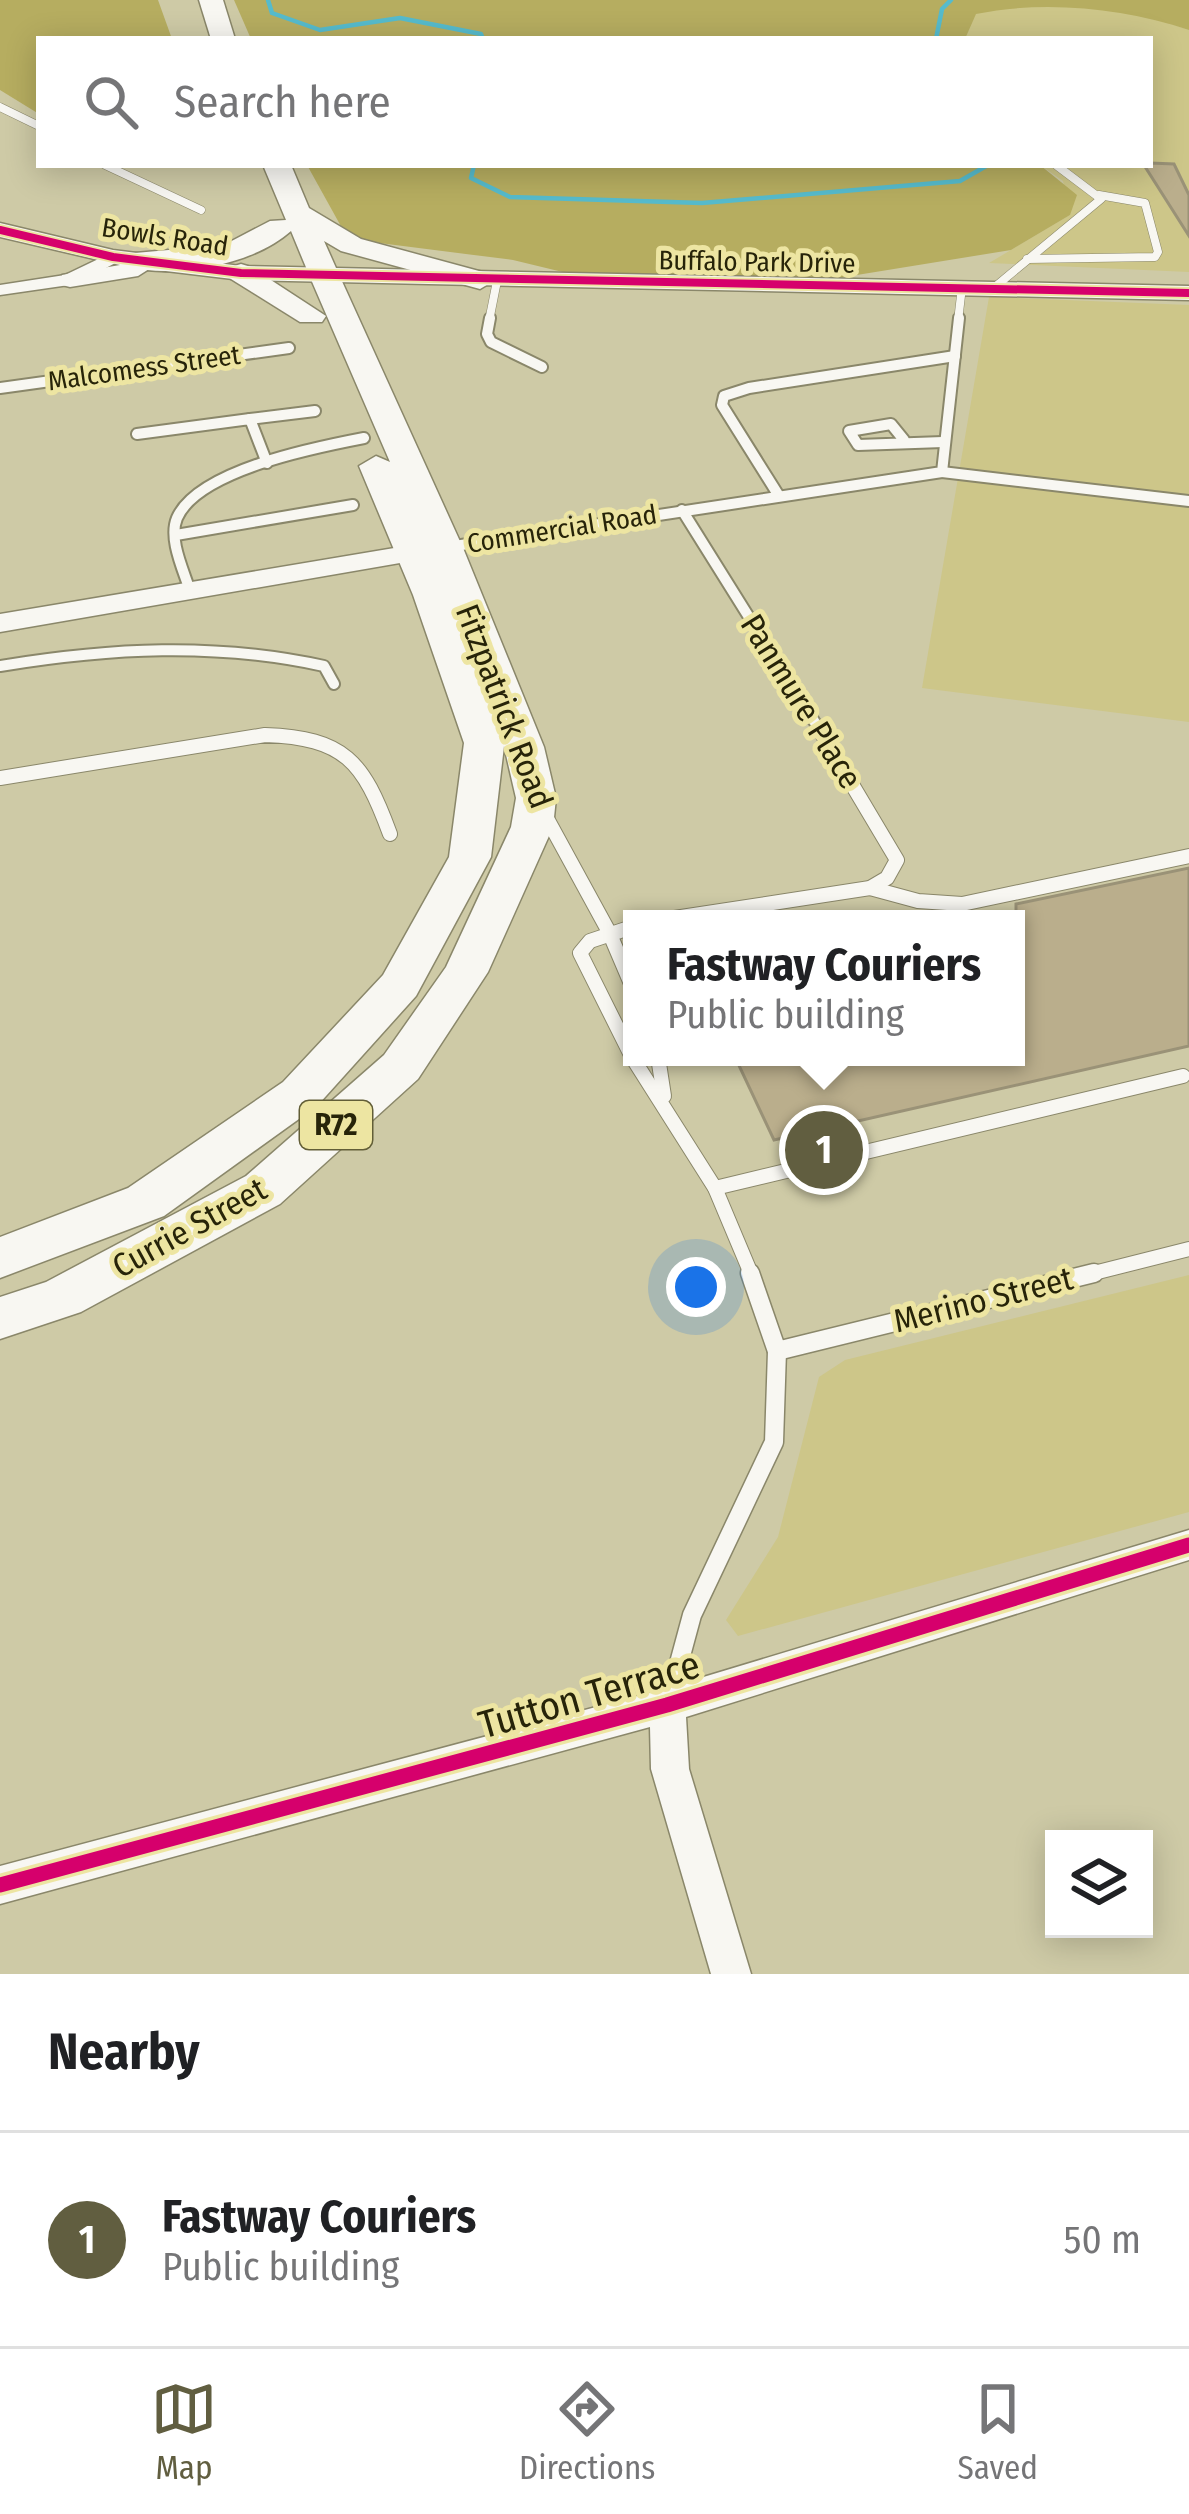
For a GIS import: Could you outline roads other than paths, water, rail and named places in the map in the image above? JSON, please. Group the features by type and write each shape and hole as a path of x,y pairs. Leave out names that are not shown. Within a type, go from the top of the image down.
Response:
{"main road":[{"path":"192,0 202,36"},
{"path":"211,0 222,36"},
{"name":"R72","path":"257,168 289,220"},
{"name":"R72","path":"278,168 289,220 310,276"},
{"path":"123,259 222,256 264,241 289,220 368,251 489,281"},
{"path":"241,274 311,316"},
{"name":"Fitzpatrick Road","path":"310,276 311,316 364,439 429,550 484,742"},
{"name":"Fitzpatrick Road","path":"310,276 429,550 524,747 536,798"},
{"name":"Currie Street","path":"0,1258 146,1202 300,1094 400,986 470,857 484,742"},
{"name":"Currie Street","path":"0,1318 63,1297 263,1190 401,1066 466,972 532,827 536,798"}],"street":[{"name":"Bowls Road","path":"0,230 123,259 241,274 310,276"},
{"path":"35,286 67,265 77,245"},
{"path":"70,280 123,259"},
{"path":"0,290 165,265"},
{"name":"Buffalo Park Drive","path":"310,276 1189,293"},
{"name":"Commercial Road","path":"0,622 429,550"},
{"name":"Tutton Terrace","path":"0,1885 667,1705 1189,1545"},
{"path":"667,1705 670,1769 731,1974"}],"lane":[{"path":"0,106 36,124"},
{"path":"111,168 201,210"},
{"path":"1027,259 1155,257 1158,252 1145,203 1099,195 1060,168"},
{"path":"996,286 1099,203 1099,195"},
{"path":"489,281 487,334 491,342 542,367"},
{"path":"942,472 962,287"},
{"name":"Malcomess Street","path":"0,388 289,348"},
{"path":"779,496 722,405 724,396 748,388 955,356"},
{"path":"137,434 315,411"},
{"path":"250,419 267,463"},
{"path":"904,440 886,424 849,431 861,446 904,440 943,442"},
{"path":"190,591 176,536 176,519 184,507 206,490 267,463 364,439"},
{"name":"Commercial Road","path":"429,550 942,472 1189,501"},
{"path":"176,536 353,505"},
{"name":"Panmure Place","path":"682,510 890,839 897,860 887,878 870,888"},
{"path":"0,666 147,644 283,656 324,666 334,684"},
{"path":"0,778 265,735 305,735 338,746 357,761 371,780 390,834"},
{"name":"Fitzpatrick Road","path":"536,798 623,965"},
{"path":"727,910 870,888 919,902 962,904 1189,856"},
{"path":"623,929 590,941 580,953 581,964 623,1041"},
{"path":"639,1066 715,1188 777,1351 774,1442 692,1616 667,1705"},
{"path":"659,1066 664,1101"},
{"path":"715,1188 1184,1076"},
{"name":"Merino Street","path":"777,1351 1189,1250"}],"waterway":[{"path":"268,0 272,13 320,30 400,18 482,36"},
{"path":"937,36 942,9 951,0"},
{"path":"473,168 471,178 510,197 702,203 960,181 983,168"}],"place":[{"name":"Fastway Couriers","path":"824,1150"}]}
